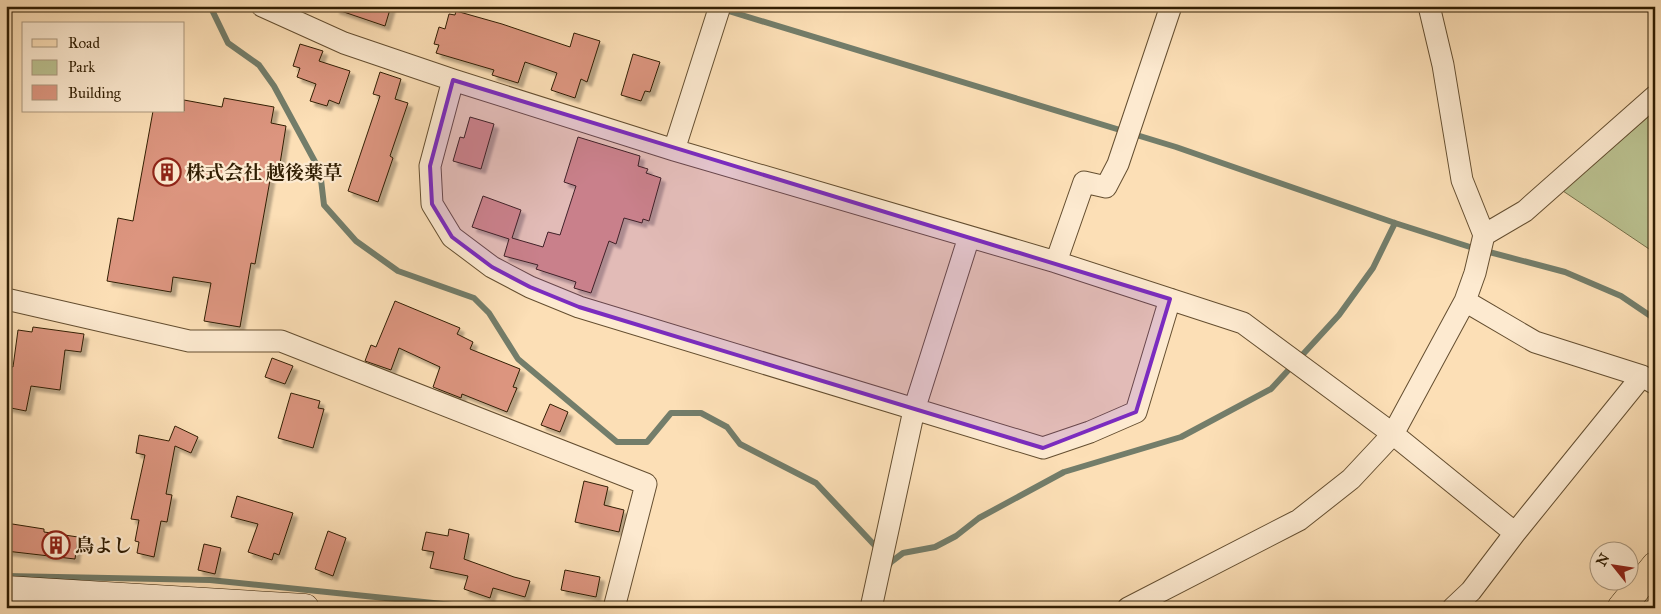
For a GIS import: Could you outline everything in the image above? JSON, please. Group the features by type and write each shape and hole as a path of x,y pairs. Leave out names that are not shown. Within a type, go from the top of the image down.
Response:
{"main road":[{"path":"1621,608 1655,566"},
{"path":"6,590 305,608"}],"street":[{"path":"262,6 344,43 453,80 674,150 1056,262 1243,323 1393,434 1515,533"},
{"path":"674,150 720,6"},
{"path":"1056,262 1084,182 1106,187 1118,164 1130,123 1171,6"},
{"path":"1128,608 1299,520 1351,479 1393,434 1465,301 1475,273 1484,235 1462,180 1443,65 1429,6"},
{"path":"453,80 430,166 432,204 452,237 492,267 530,287 579,307 914,410 1044,448 1090,432 1136,412 1170,299"},
{"path":"1484,235 1525,211 1655,96"},
{"path":"871,608 914,410 969,236"},
{"path":"6,299 188,341 281,341 646,484 614,608"},
{"path":"1453,608 1471,591 1515,533 1649,380 1535,342 1465,301"}],"highlighted area":[{"path":"453,80 1170,299 1136,412 1043,448 579,307 530,287 492,267 452,237 432,204 430,166"}],"green space":[{"path":"1655,111 1655,253 1563,191"}],"building":[{"path":"336,6 391,6 385,26 335,9"},
{"path":"456,11 570,47 574,33 600,41 587,82 581,79 575,98 551,90 557,73 525,62 518,83 492,75 494,70 436,53 439,45 434,44 439,27 445,29 449,14 455,15"},
{"path":"300,44 323,51 319,61 350,71 339,104 329,100 327,106 310,101 316,84 297,77 300,68 293,66"},
{"path":"633,54 660,62 650,92 645,91 641,101 621,95"},
{"path":"380,72 401,79 395,99 408,103 390,156 393,158 378,202 348,191 380,96 373,94"},
{"path":"224,98 274,107 271,123 286,126 279,170 272,169 255,264 251,263 240,327 204,321 211,283 173,277 171,292 107,281 118,218 133,221 153,112 185,112 185,100 222,107"},
{"path":"470,117 494,124 481,169 453,161 460,137 464,138"},
{"path":"578,137 640,156 638,166 648,169 646,173 661,178 649,221 643,219 642,223 624,218 616,244 609,241 591,293 574,288 576,282 536,269 538,265 504,256 509,239 472,227 483,196 521,210 512,238 543,247 548,232 560,235 576,186 564,182"},
{"path":"395,301 460,328 457,334 473,342 470,349 520,369 513,387 517,388 507,412 462,394 461,398 433,387 440,367 399,348 391,370 365,361 371,345 376,347"},
{"path":"33,327 84,334 81,352 65,350 60,390 31,386 26,411 6,407 6,365 13,367 18,330 32,332"},
{"path":"272,358 293,366 285,384 265,377"},
{"path":"291,393 320,401 318,408 324,409 313,448 278,438"},
{"path":"550,404 568,412 560,432 541,425"},
{"path":"175,426 198,437 191,453 175,446 166,494 172,495 167,522 161,521 154,557 137,553 139,542 135,541 139,520 131,519 145,455 136,453 139,435 169,441"},
{"path":"584,481 608,487 604,505 624,510 619,532 575,522"},
{"path":"237,496 293,513 279,555 274,553 272,560 248,552 258,524 231,517"},
{"path":"6,523 44,529 44,532 78,537 75,559 6,551"},
{"path":"449,529 469,534 464,559 530,581 525,597 493,588 490,598 464,589 468,576 430,568 434,552 422,550 426,532 448,536"},
{"path":"328,531 346,538 333,576 315,569"},
{"path":"204,544 221,548 215,574 198,570"},
{"path":"565,570 600,577 596,597 561,590"}],"waterway":[{"path":"214,6 212,10 228,43 259,65 274,86 320,171 324,205 356,241 398,271 474,298 489,313 518,359 617,442 647,442 671,413 701,413 727,427 740,444 816,483 880,551"},
{"path":"722,9 1176,147 1470,247 1565,272 1621,296 1655,319"},
{"path":"887,568 891,562 903,553 935,547 956,536 979,518 1064,472 1181,437 1271,389 1339,315 1373,268 1395,223"},
{"path":"6,576 210,580 482,608"}],"place":[{"name":"株式会社 越後薬草","path":"167,172"},
{"name":"鳥よし","path":"56,545"}]}
